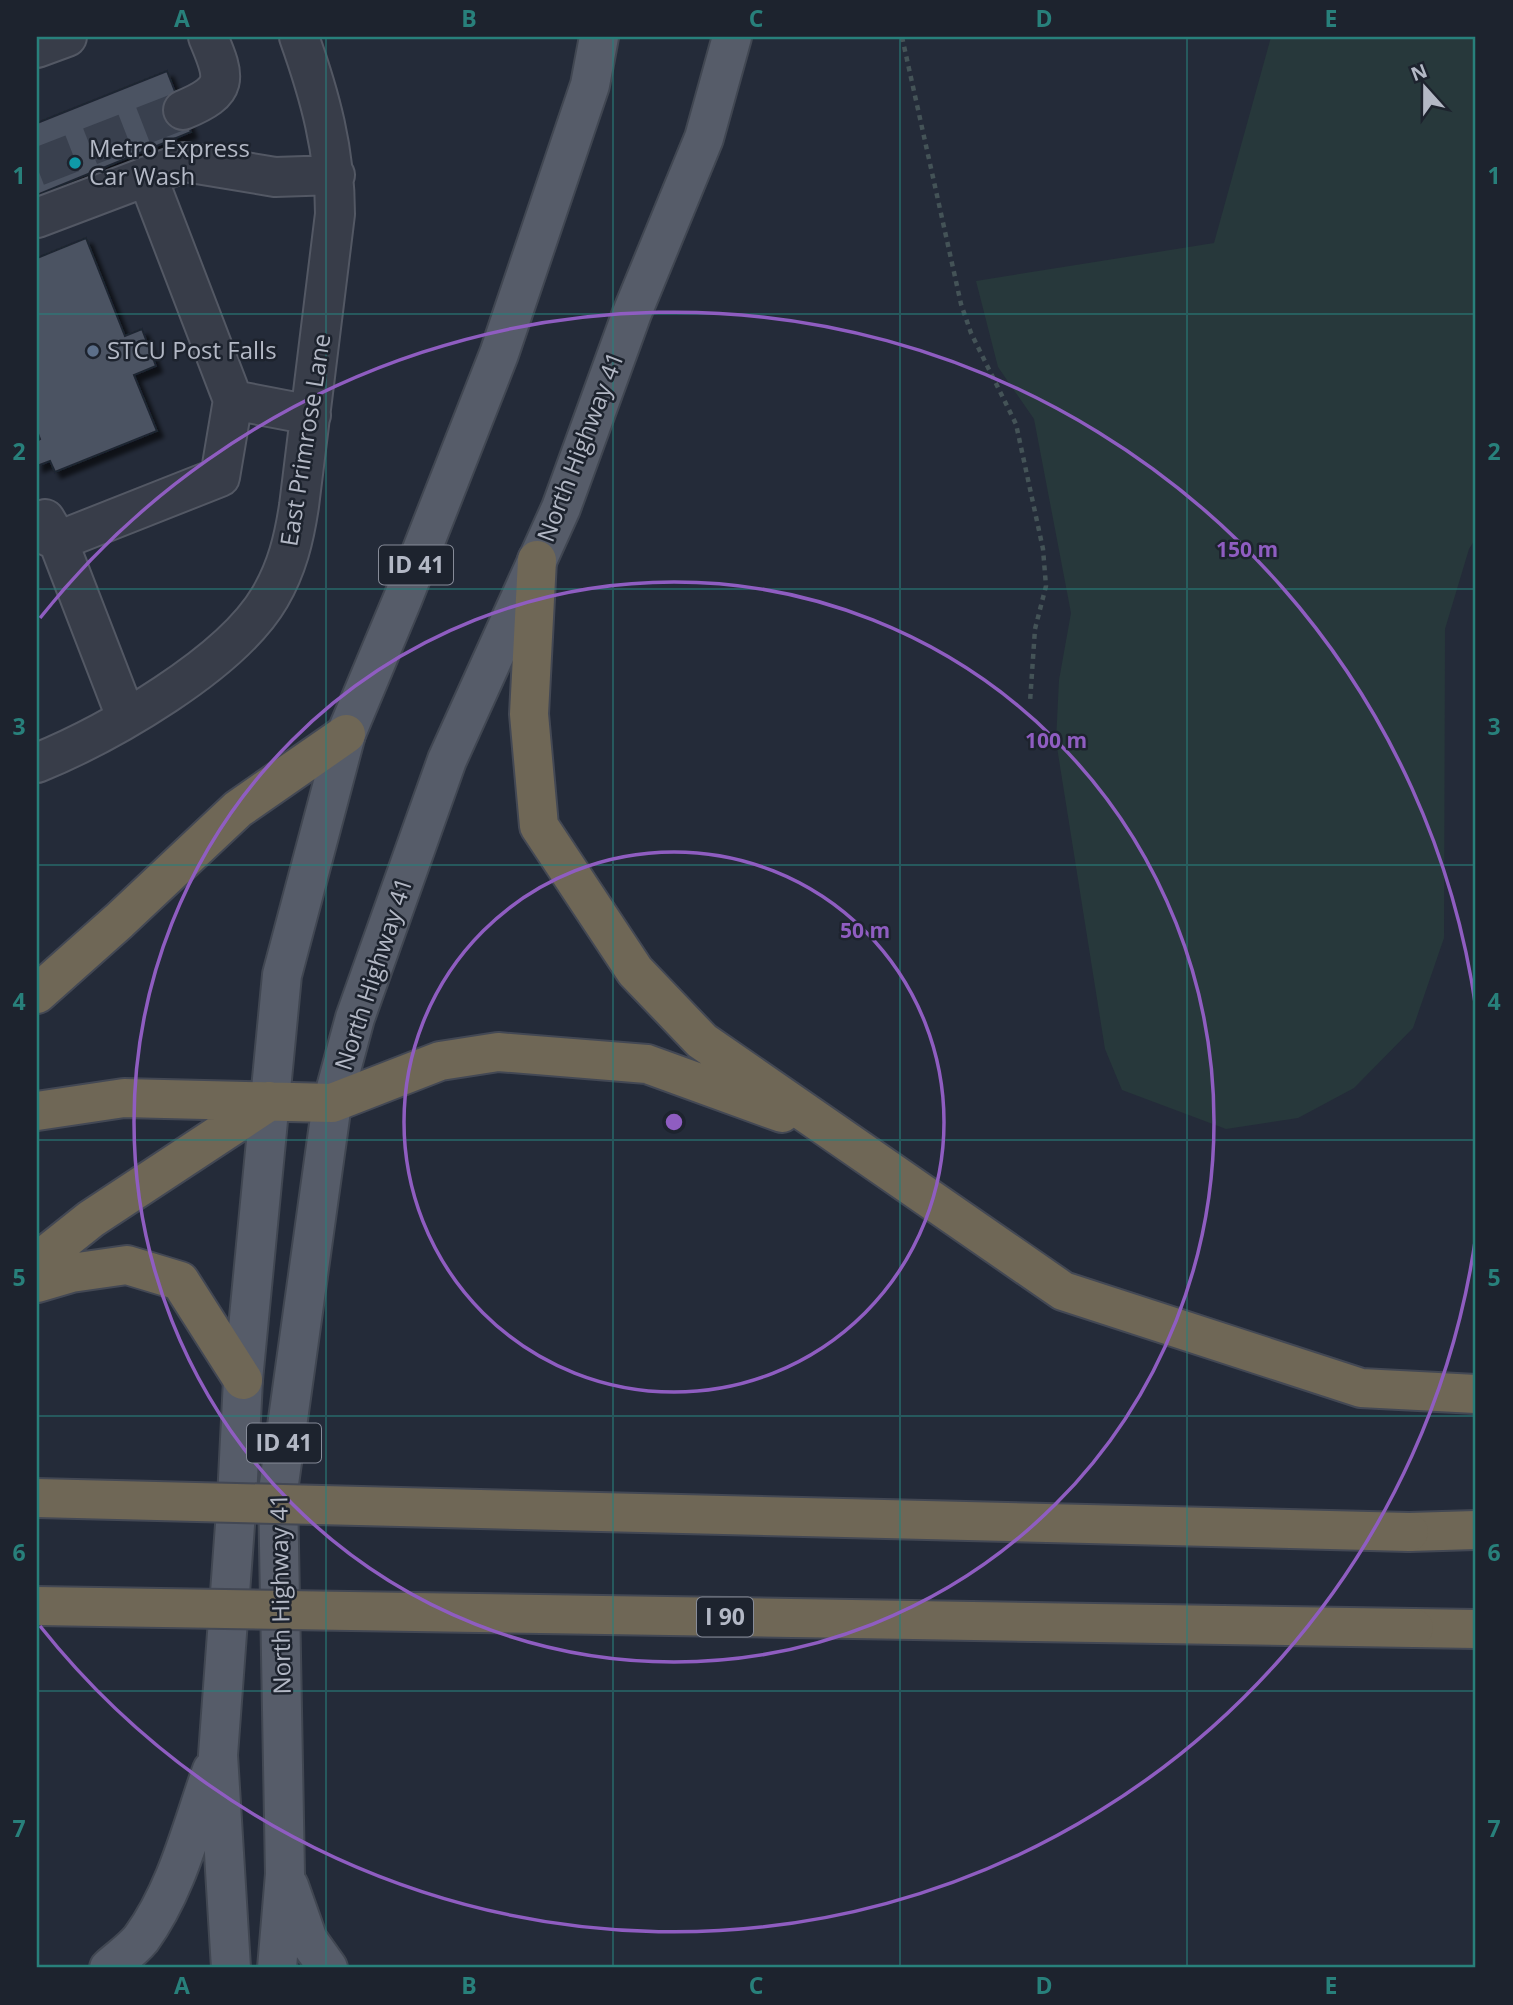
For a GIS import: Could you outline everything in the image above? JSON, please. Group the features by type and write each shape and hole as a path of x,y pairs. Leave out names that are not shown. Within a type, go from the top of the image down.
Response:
{"highway":[{"path":"537,560 529,714 539,826 635,971 702,1041 1063,1291 1360,1388 1476,1394"},
{"path":"37,994 119,922 239,809 346,734"},
{"path":"37,1111 124,1098 332,1103 440,1061 498,1052 647,1064 836,1133"},
{"path":"37,1262 91,1219 270,1101"},
{"path":"37,1283 71,1273 127,1265 180,1281 243,1380"},
{"path":"37,1499 1409,1532 1476,1530"},
{"name":"I 90","path":"37,1606 1476,1629"}],"main road":[{"name":"North Highway 41","path":"231,1968 218,1755 243,1380 282,975 346,734 499,354 590,85 599,37"},
{"name":"North Highway 41","path":"277,1968 285,1874 278,1491 332,1103 355,1018 447,760 561,508 632,313 704,138 732,37"},
{"path":"109,1968 139,1942 156,1916 170,1886 218,1755"},
{"path":"285,1874 308,1940 328,1968"}],"street":[{"path":"37,48 67,37"},
{"path":"183,110 215,92 220,79 219,64 208,37"},
{"name":"East Primrose Lane","path":"41,756 126,717 226,649 250,627 270,599 284,570 294,539 312,415 335,214 335,176 325,121 299,37"},
{"path":"37,218 185,162 275,177 335,176"},
{"path":"47,536 220,477 233,400 147,176"},
{"path":"233,400 312,415"},
{"path":"37,505 47,536 126,717"}],"path":[{"path":"902,37 961,304 971,333 1016,424 1043,549 1046,586 1035,629 1030,702"}],"shaded area":[{"path":"1271,37 1476,37 1476,538 1469,549 1445,629 1444,938 1413,1028 1354,1088 1298,1118 1226,1129 1122,1090 1105,1049 1056,741 1059,680 1071,613 1034,419 998,367 976,281 1214,243"}],"building":[{"name":"Metro Express Car Wash","path":"167,71 191,132 37,195 37,123"},
{"name":"STCU Post Falls","path":"86,238 125,336 142,329 156,366 134,375 157,431 55,472 50,461 37,466 37,441 40,439 37,431 37,258"}],"tunnel":[{"path":"37,167 183,110"}],"place":[{"name":"Metro Express Car Wash","path":"75,163"},
{"name":"STCU Post Falls","path":"93,351"}]}
